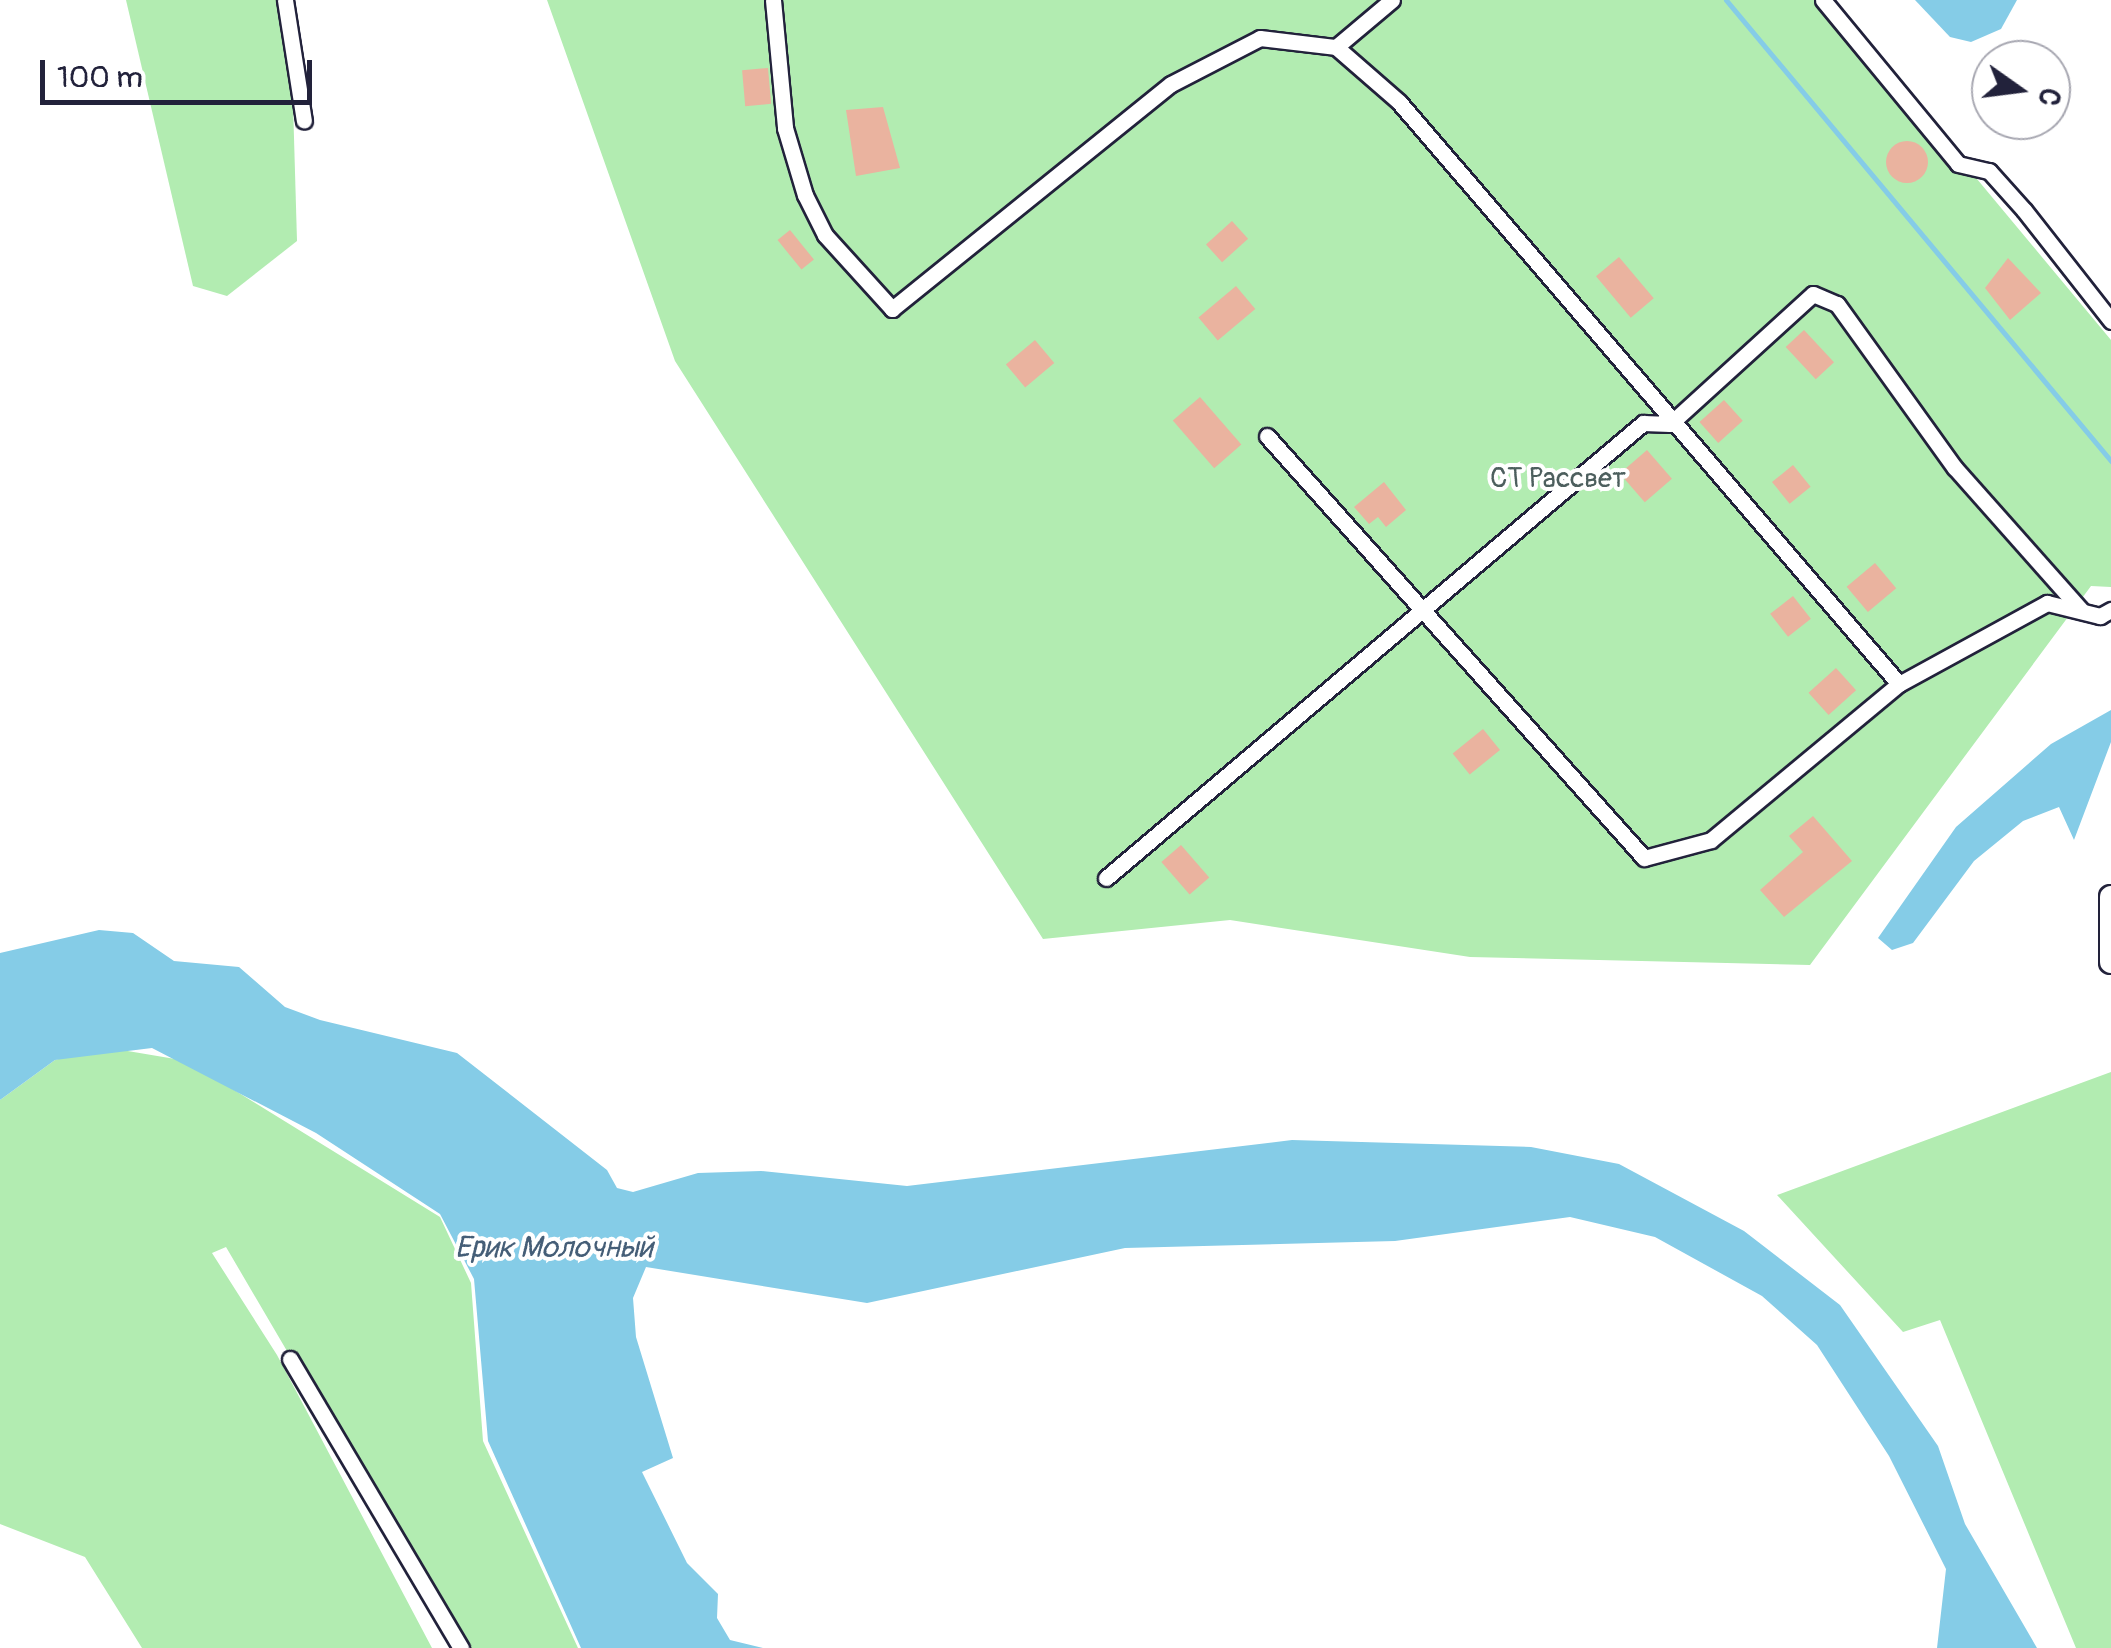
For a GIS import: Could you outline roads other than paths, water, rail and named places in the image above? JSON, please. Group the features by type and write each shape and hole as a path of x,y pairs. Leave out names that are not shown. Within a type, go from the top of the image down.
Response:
{"street":[{"path":"285,0 304,121"},
{"path":"772,0 786,128 805,195 825,234 892,309 1171,84 1260,38 1336,47 1399,102 1670,424 1899,684"},
{"path":"1336,47 1392,0"},
{"path":"1823,0 1958,164 1988,171 2024,210 2111,321"},
{"path":"1106,878 1643,423 1670,424 1813,294 1837,304 1955,468 2082,611"},
{"path":"1267,436 1644,858 1711,840 1899,684 2047,603 2082,611 2111,610"},
{"path":"2111,897 2111,962"},
{"path":"290,1360 461,1648"}],"water":[{"path":"1915,0 2017,0 2001,29 1971,42 1950,37"},
{"path":"2111,710 2111,742 2074,840 2059,807 2023,821 1974,861 1913,943 1892,950 1878,938 1956,827 2051,744"},
{"name":"Ерик Молочный","path":"99,930 133,933 174,961 239,967 285,1007 320,1020 457,1053 607,1170 617,1188 633,1192 698,1173 761,1171 907,1186 1292,1140 1531,1147 1619,1164 1744,1231 1840,1305 1938,1446 1965,1524 2037,1648 1937,1648 1946,1569 1889,1456 1817,1345 1762,1296 1655,1237 1570,1217 1395,1241 1125,1248 867,1303 646,1267 633,1298 636,1337 673,1458 642,1472 687,1563 718,1594 717,1618 730,1640 763,1648 581,1648 488,1441 474,1279 440,1214 316,1133 152,1048 55,1060 0,1100 0,953"}],"waterway":[{"path":"1726,0 2111,461"}],"park label":[{"name":"СТ Рассвет","path":"1558,479"}]}
